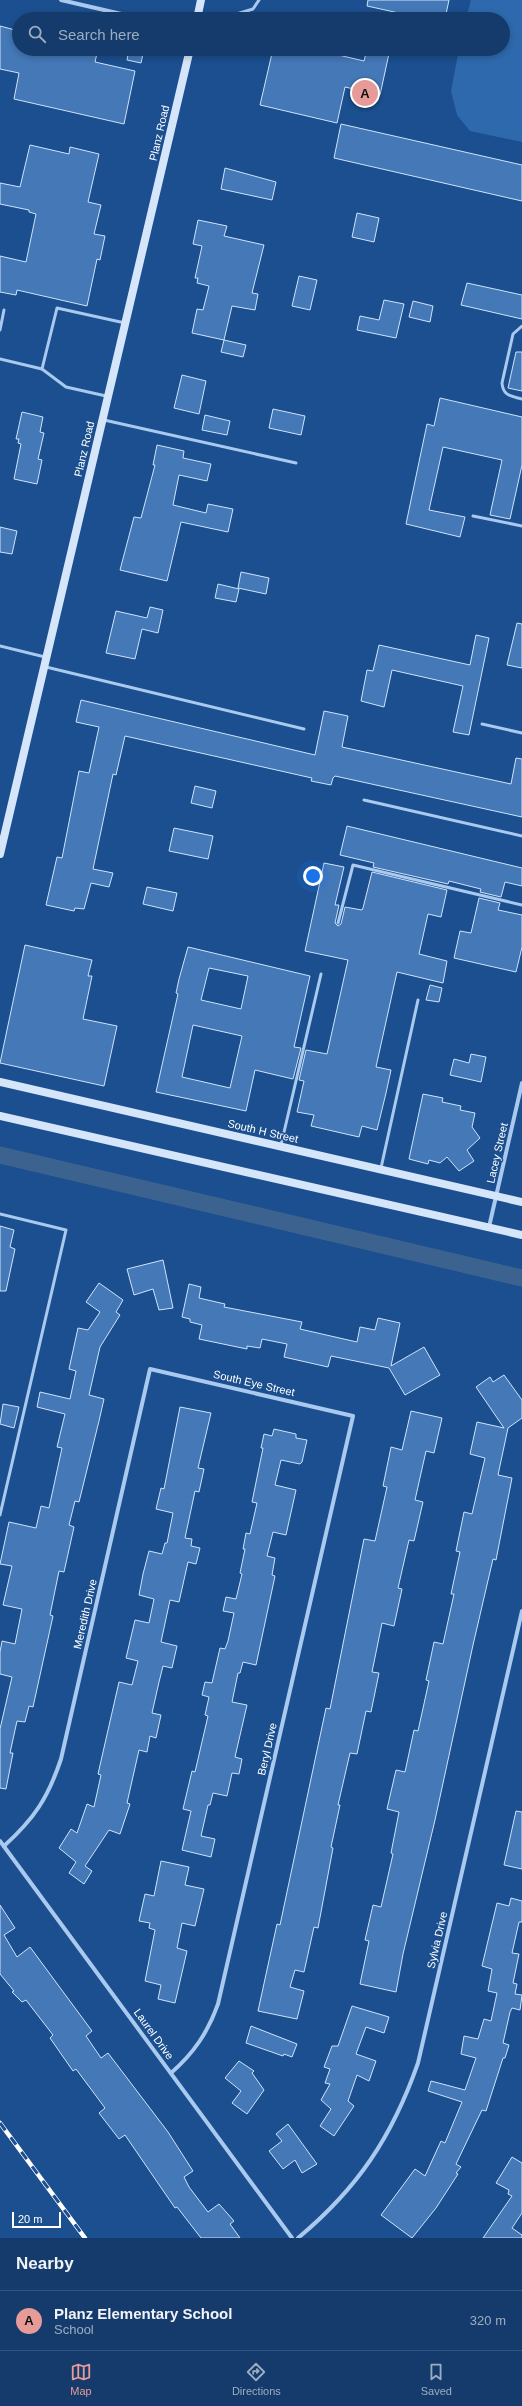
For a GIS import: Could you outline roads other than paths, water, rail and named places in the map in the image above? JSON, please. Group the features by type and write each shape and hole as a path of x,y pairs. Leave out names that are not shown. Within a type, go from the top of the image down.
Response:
{"street":[{"path":"61,0 113,12"},
{"path":"198,12 201,0"},
{"name":"Planz Road","path":"0,854 188,56"},
{"name":"South H Street","path":"0,1082 522,1202"},
{"name":"Lacey Street","path":"489,1227 522,1086"},
{"path":"0,1116 522,1235"},
{"name":"South Eye Street","path":"150,1369 353,1416"},
{"name":"Meredith Drive","path":"4,1846 25,1828 40,1807 53,1784 59,1766 150,1369"},
{"name":"Beryl Drive","path":"171,2073 200,2043 211,2024 218,2004 353,1416"},
{"name":"Sylvia Drive","path":"298,2238 325,2216 357,2180 388,2134 407,2095 418,2063 522,1611"},
{"name":"Laurel Drive","path":"0,1841 292,2238"}],"lane":[{"path":"243,12 253,9 259,0"},
{"path":"42,369 57,308 125,323"},
{"path":"0,330 4,310"},
{"path":"522,326 513,334 502,383 503,390 508,395 522,399"},
{"path":"0,359 42,369 66,387 108,397"},
{"path":"102,420 296,463"},
{"path":"473,516 522,526"},
{"path":"0,646 46,657"},
{"path":"44,667 304,729"},
{"path":"482,724 522,733"},
{"path":"364,800 522,836"},
{"path":"338,923 353,865 522,906"},
{"path":"281,1147 320,974"},
{"path":"381,1170 418,1000"},
{"path":"0,1214 66,1230 0,1515"}],"waterway":[{"path":"0,1155 522,1278"}],"railway":[{"path":"0,2123 85,2238"}],"place":[{"name":"Planz Elementary School","path":"365,93"}]}
